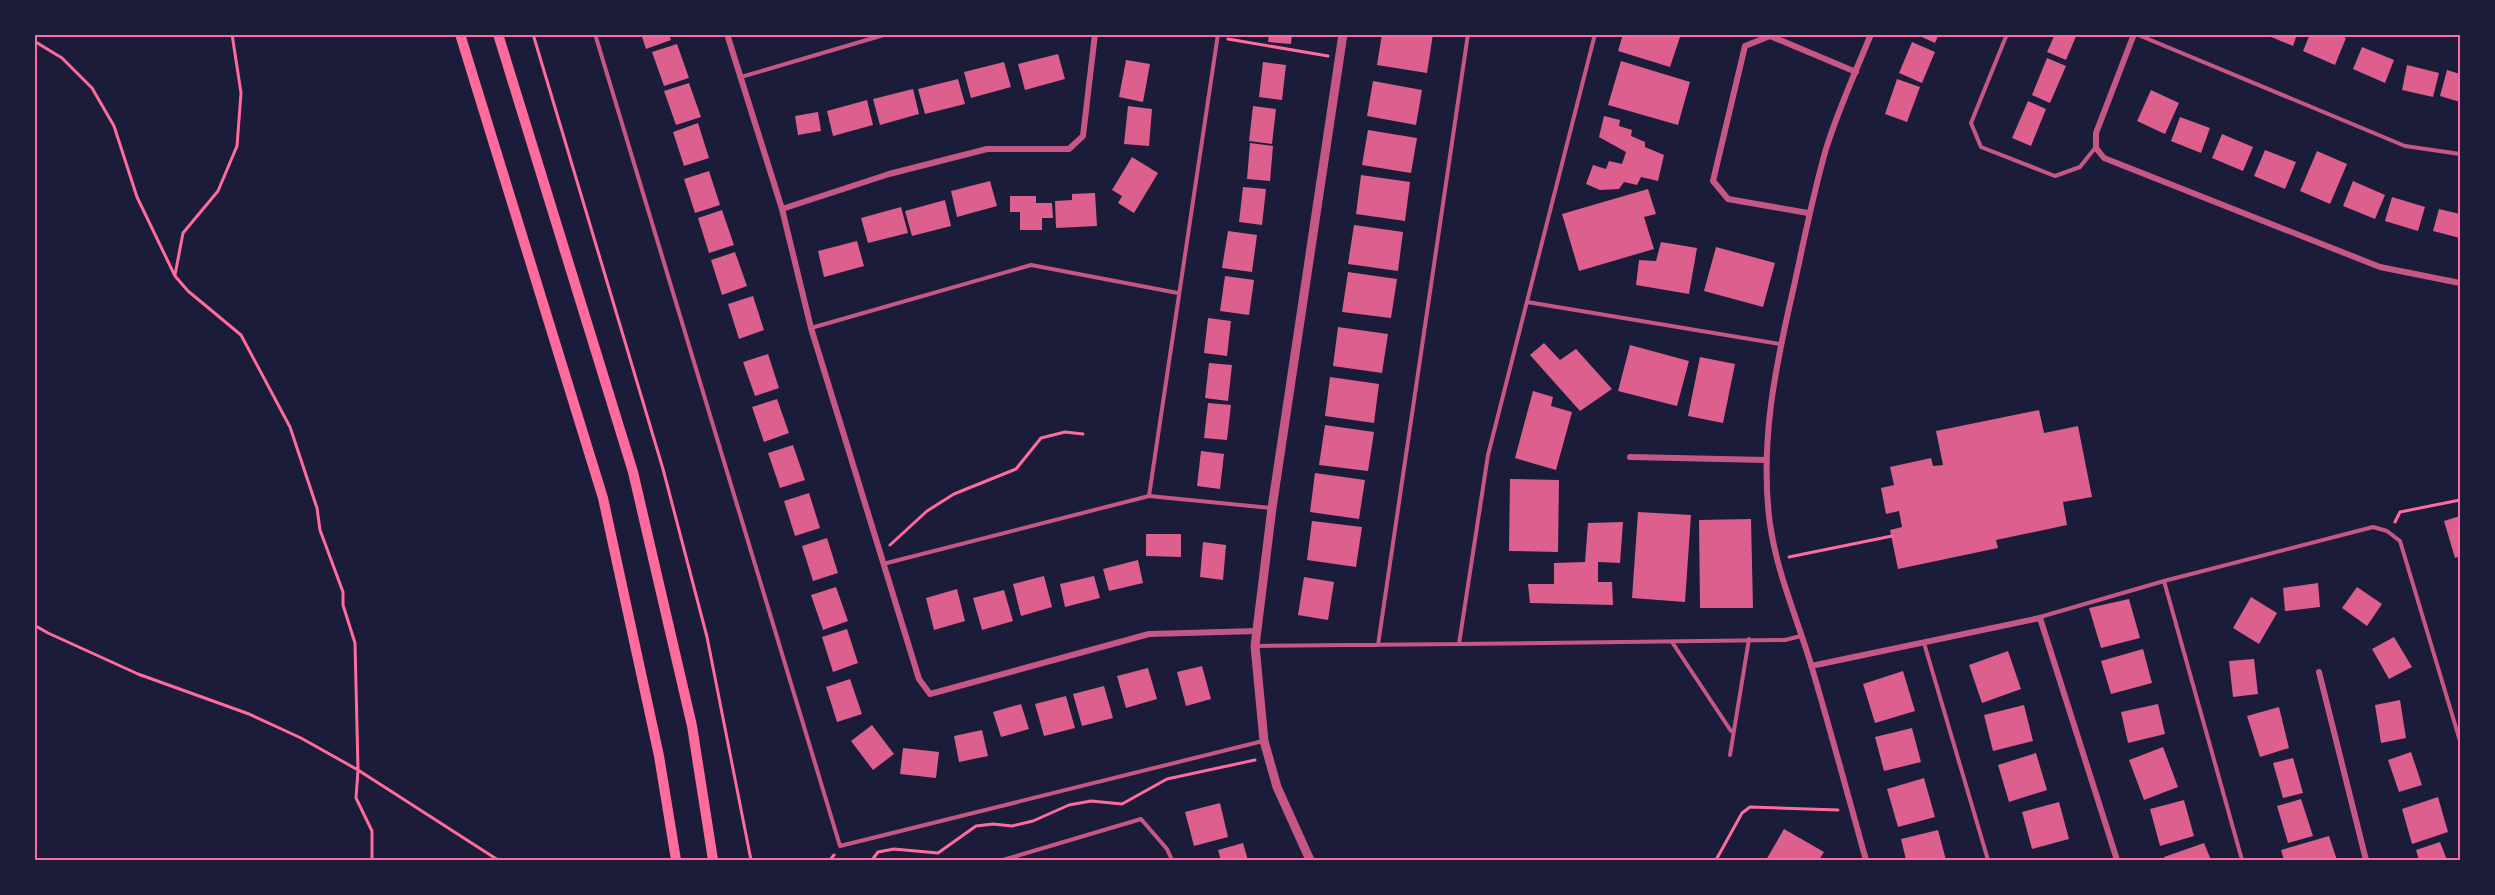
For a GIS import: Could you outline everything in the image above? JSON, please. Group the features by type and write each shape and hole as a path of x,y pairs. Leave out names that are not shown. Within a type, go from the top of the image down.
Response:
{"main road":[{"path":"460,34 603,498 659,756 676,861"},
{"path":"498,34 633,472 692,726 713,861"}],"street":[{"path":"727,34 782,209 811,328 880,556 919,679 930,694 1149,634 1257,631"},
{"path":"782,209 889,174 987,149 1069,149 1083,136 1095,34"},
{"path":"1310,861 1277,787 1268,757 1264,741 1255,646 1272,508 1343,34"},
{"path":"1866,861 1811,666 1790,608 1770,525 1766,460 1769,418 1780,344 1808,213 1827,146 1871,34"},
{"path":"2135,34 2096,133 2096,148 2104,158 2380,267 2460,283"},
{"path":"1808,213 1728,200 1713,181 1745,46 1770,36 1856,72"},
{"path":"1630,456 1766,460"},
{"path":"1811,666 2040,618 2117,861"},
{"path":"2319,672 2366,861"}],"lane":[{"path":"595,34 840,846 1264,741"},
{"path":"740,78 888,34"},
{"path":"1378,645 1468,34"},
{"path":"1459,644 1488,455 1595,34"},
{"path":"2007,34 1971,123 1981,147 2055,176 2080,167 2096,148"},
{"path":"2135,34 2405,146 2460,154"},
{"path":"1149,496 1217,36"},
{"path":"811,328 1031,265 1178,293"},
{"path":"1527,302 1780,344"},
{"path":"883,564 1149,496 1272,508"},
{"path":"2040,618 2164,580 2373,527 2387,531 2400,541 2460,741"},
{"path":"2164,580 2242,861"},
{"path":"1255,646 1785,640 1800,636"},
{"path":"1730,755 1749,639"},
{"path":"1672,642 1732,732"},
{"path":"1924,642 1988,861"},
{"path":"1002,861 1142,819 1167,849 1172,861"}],"path":[{"path":"176,276 183,232 218,191 237,146 241,93 232,34"},
{"path":"533,34 656,447 707,637 751,861"},
{"path":"1217,36 1313,53"},
{"path":"34,41 62,58 92,88 114,126 137,197 176,276 188,291 241,335 290,427 317,508 320,530 343,592 343,605 355,643 358,770 356,798 372,831 372,861"},
{"path":"880,556 927,511 954,494 1016,469 1041,438 1065,432 1083,434"},
{"path":"2387,531 2400,512 2460,500"},
{"path":"1790,557 1892,536"},
{"path":"34,625 138,674 249,714 301,738 358,770 498,861"},
{"path":"872,861 878,852 894,849 938,853 976,826 1023,823 1070,805 1091,801 1122,804 1167,779 1268,757"},
{"path":"1716,861 1742,813 1750,807 1838,810"}],"building":[{"path":"641,34 669,34 671,40 646,49"},
{"path":"1269,34 1292,34 1291,44 1268,42"},
{"path":"1382,34 1433,34 1427,73 1377,65"},
{"path":"1623,34 1681,34 1670,67 1618,51"},
{"path":"1915,34 1939,34 1935,43"},
{"path":"2055,34 2077,34 2066,60 2047,52"},
{"path":"2264,34 2297,34 2293,46"},
{"path":"2310,34 2337,34 2346,38 2335,65 2303,51"},
{"path":"1912,42 1935,52 1922,83 1899,73"},
{"path":"677,44 689,78 664,86 652,52"},
{"path":"2362,47 2394,60 2385,83 2353,69"},
{"path":"1058,54 1065,79 1025,90 1018,64"},
{"path":"2047,58 2066,66 2050,103 2032,95"},
{"path":"1126,60 1150,64 1143,102 1119,97"},
{"path":"1621,61 1690,82 1678,125 1608,105"},
{"path":"1004,62 1011,87 971,98 964,72"},
{"path":"1263,62 1286,65 1282,100 1259,97"},
{"path":"2407,65 2439,73 2433,97 2402,90"},
{"path":"2447,70 2460,74 2460,102 2440,96"},
{"path":"958,79 965,104 925,114 918,89"},
{"path":"1897,79 1920,87 1907,122 1885,114"},
{"path":"1373,81 1422,90 1416,125 1367,116"},
{"path":"689,83 701,117 676,125 664,91"},
{"path":"913,89 919,114 880,125 873,99"},
{"path":"2151,90 2179,103 2165,134 2137,121"},
{"path":"867,100 873,125 833,136 827,111"},
{"path":"2028,101 2046,109 2031,146 2012,138"},
{"path":"1128,106 1152,109 1149,146 1124,144"},
{"path":"1253,106 1276,109 1272,144 1249,141"},
{"path":"818,112 821,131 798,135 795,116"},
{"path":"1604,116 1620,120 1619,126 1632,130 1631,136 1645,142 1645,147 1664,155 1658,181 1641,177 1637,185 1624,182 1619,189 1600,190 1586,184 1593,165 1606,169 1609,161 1622,164 1626,152 1599,137"},
{"path":"2180,117 2210,128 2201,153 2171,141"},
{"path":"698,123 709,158 684,166 673,132"},
{"path":"1368,130 1417,138 1411,173 1362,165"},
{"path":"2222,134 2253,147 2243,171 2212,158"},
{"path":"1250,143 1273,146 1270,181 1247,179"},
{"path":"2265,150 2296,162 2285,189 2254,176"},
{"path":"2317,151 2347,164 2330,204 2300,191"},
{"path":"1132,157 1158,173 1134,213 1118,203 1122,196 1112,190"},
{"path":"709,171 720,205 695,213 684,179"},
{"path":"1361,175 1410,182 1405,221 1356,214"},
{"path":"990,181 997,206 957,217 951,191"},
{"path":"2353,181 2385,195 2375,219 2343,206"},
{"path":"1243,187 1266,189 1262,225 1239,222"},
{"path":"1648,189 1656,214 1644,217 1654,249 1579,271 1562,214"},
{"path":"1095,193 1097,226 1056,228 1055,201 1072,200 1072,194"},
{"path":"1010,196 1036,196 1036,203 1052,203 1053,218 1042,218 1042,230 1020,230 1020,212 1010,212"},
{"path":"2392,197 2425,207 2418,231 2385,221"},
{"path":"945,200 951,226 912,236 905,211"},
{"path":"901,207 908,233 868,243 861,218"},
{"path":"2439,209 2460,214 2460,238 2433,231"},
{"path":"722,210 734,245 709,253 698,218"},
{"path":"1354,225 1403,232 1398,271 1348,264"},
{"path":"1228,231 1257,235 1252,272 1222,268"},
{"path":"857,241 864,266 824,277 818,251"},
{"path":"1661,242 1697,248 1689,294 1636,285 1639,260 1656,261"},
{"path":"1716,247 1775,263 1763,307 1704,291"},
{"path":"735,252 747,286 722,295 711,260"},
{"path":"1348,272 1397,279 1391,318 1342,312"},
{"path":"1225,276 1254,280 1249,315 1220,311"},
{"path":"753,296 764,330 739,339 728,304"},
{"path":"1208,318 1231,321 1227,356 1204,353"},
{"path":"1338,327 1388,334 1382,373 1333,366"},
{"path":"1544,343 1560,360 1576,349 1612,389 1580,411 1530,355"},
{"path":"1630,345 1689,361 1677,406 1618,391"},
{"path":"768,354 779,388 755,396 743,362"},
{"path":"1700,357 1735,364 1723,423 1688,416"},
{"path":"1209,363 1232,365 1228,401 1205,398"},
{"path":"1330,377 1379,384 1374,423 1325,416"},
{"path":"1533,391 1553,397 1551,406 1572,412 1556,470 1515,458"},
{"path":"777,399 789,433 764,442 752,407"},
{"path":"1208,403 1231,405 1227,440 1204,438"},
{"path":"2039,410 2044,433 2078,426 2092,497 2063,502 2067,525 1996,540 1998,548 1898,569 1890,530 1902,527 1899,511 1886,514 1881,488 1894,485 1890,467 1931,458 1933,466 1943,465 1936,431"},
{"path":"1325,425 1374,432 1368,471 1319,465"},
{"path":"793,445 805,480 780,488 768,453"},
{"path":"1201,451 1224,454 1220,489 1197,486"},
{"path":"1315,473 1365,480 1359,519 1310,512"},
{"path":"1510,479 1559,480 1558,552 1509,551"},
{"path":"809,493 820,528 795,536 784,501"},
{"path":"1638,512 1691,515 1685,602 1632,598"},
{"path":"2460,516 2460,556 2455,558 2444,521"},
{"path":"1751,519 1753,608 1700,608 1699,520"},
{"path":"1312,521 1362,527 1356,567 1307,560"},
{"path":"1623,522 1620,563 1598,562 1598,582 1612,582 1613,605 1530,603 1528,584 1554,584 1554,563 1585,562 1588,523"},
{"path":"1146,534 1181,534 1181,557 1146,556"},
{"path":"827,538 838,573 813,581 802,546"},
{"path":"1203,542 1226,545 1223,580 1200,577"},
{"path":"1138,560 1143,583 1109,591 1103,569"},
{"path":"1044,576 1052,607 1021,616 1013,584"},
{"path":"1094,576 1100,598 1065,607 1060,584"},
{"path":"1304,577 1334,582 1328,620 1298,615"},
{"path":"2318,583 2320,607 2285,611 2283,588"},
{"path":"836,587 848,621 823,630 811,595"},
{"path":"2357,587 2382,604 2367,626 2342,608"},
{"path":"957,589 965,621 934,630 926,598"},
{"path":"1004,590 1013,621 982,630 973,598"},
{"path":"2251,597 2277,613 2259,644 2233,628"},
{"path":"2129,599 2140,638 2101,648 2089,608"},
{"path":"847,629 858,663 833,672 822,637"},
{"path":"2394,637 2412,667 2389,679 2372,649"},
{"path":"2143,649 2152,683 2111,694 2101,661"},
{"path":"2008,651 2021,689 1982,703 1969,665"},
{"path":"2254,659 2258,694 2233,697 2229,661"},
{"path":"1202,666 1211,699 1186,706 1177,672"},
{"path":"1148,668 1157,699 1126,708 1117,676"},
{"path":"1903,671 1915,711 1875,723 1863,684"},
{"path":"850,679 862,714 837,722 826,687"},
{"path":"1104,686 1113,718 1082,726 1073,694"},
{"path":"1066,696 1075,728 1044,736 1035,704"},
{"path":"2400,700 2406,738 2381,743 2375,705"},
{"path":"1021,704 1029,729 1001,737 993,712"},
{"path":"2158,704 2165,734 2128,743 2121,712"},
{"path":"2024,705 2033,741 1993,751 1984,715"},
{"path":"2279,707 2289,748 2260,757 2247,716"},
{"path":"872,725 894,754 873,770 851,741"},
{"path":"1912,728 1921,762 1884,771 1875,737"},
{"path":"982,730 988,756 959,762 954,736"},
{"path":"2163,747 2178,787 2144,800 2129,760"},
{"path":"903,748 939,752 936,778 900,774"},
{"path":"2411,752 2422,785 2399,792 2388,760"},
{"path":"2036,753 2047,790 2009,802 1998,765"},
{"path":"2293,758 2303,793 2283,798 2273,763"},
{"path":"1924,778 1935,817 1898,827 1887,789"},
{"path":"2438,797 2448,832 2412,844 2402,809"},
{"path":"2301,799 2313,836 2288,843 2277,806"},
{"path":"2184,800 2194,836 2160,846 2150,809"},
{"path":"2059,802 2069,839 2032,849 2022,812"},
{"path":"1220,803 1228,837 1194,846 1185,812"},
{"path":"1784,829 1824,852 1819,860 1766,860"},
{"path":"1938,830 1946,860 1906,860 1901,839"},
{"path":"2329,836 2337,860 2284,860 2281,850"},
{"path":"2440,842 2447,860 2419,860 2416,850"},
{"path":"1243,843 1248,860 1221,860 1218,850"},
{"path":"2204,843 2211,860 2165,860 2164,857"}]}
